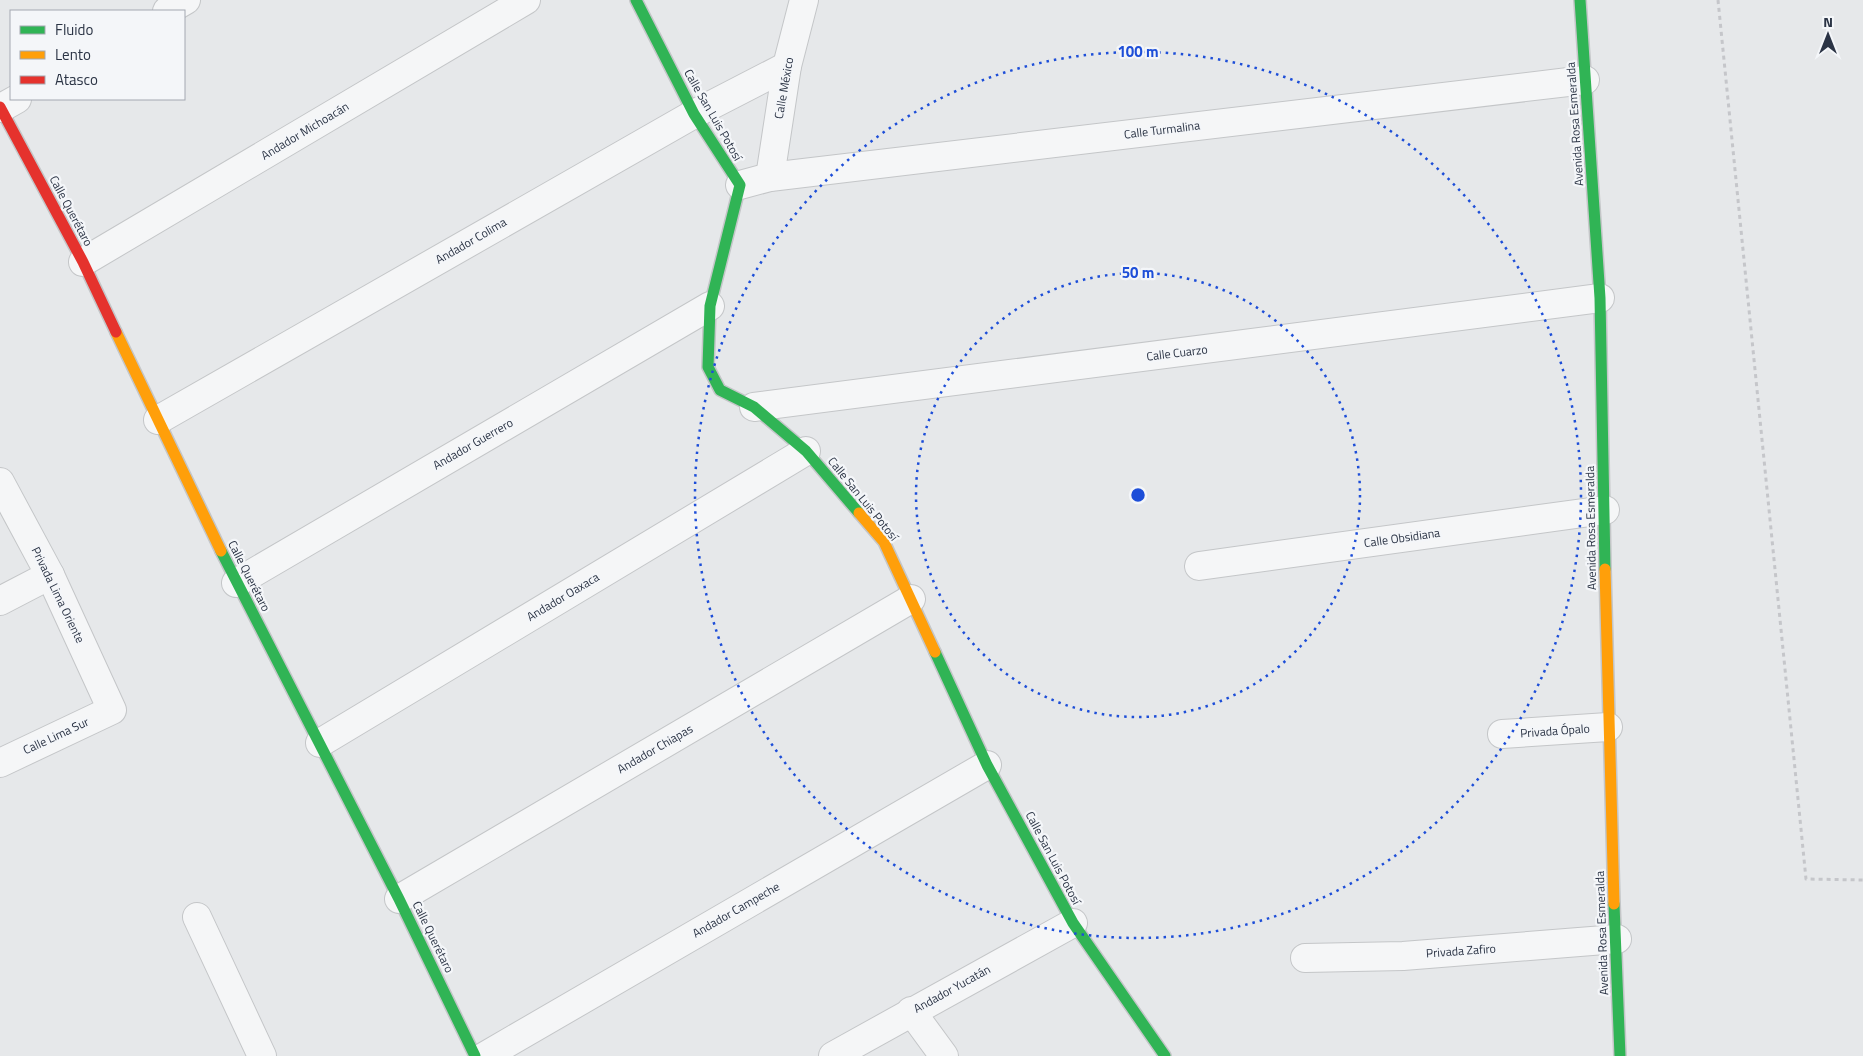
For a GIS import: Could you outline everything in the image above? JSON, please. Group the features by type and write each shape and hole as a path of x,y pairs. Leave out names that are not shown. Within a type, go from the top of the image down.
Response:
{"street":[{"path":"169,10 186,0"},
{"name":"Andador Michoacán","path":"83,262 526,0"},
{"name":"Calle San Luis Potosí","path":"636,0 694,114 740,185 710,306 708,367 720,390 754,407 806,451 884,542 987,764 1073,923 1165,1056"},
{"name":"Calle México","path":"770,176 787,66 804,0"},
{"name":"Avenida Rosa Esmeralda","path":"1580,0 1600,298 1608,727 1620,1056"},
{"name":"Andador Colima","path":"158,420 694,114 787,66"},
{"name":"Calle Turmalina","path":"740,185 770,176 1585,80"},
{"path":"0,108 15,100"},
{"name":"Calle Querétaro","path":"0,108 83,262 236,583 399,899 475,1056"},
{"name":"Calle Cuarzo","path":"754,407 1600,298"},
{"name":"Andador Guerrero","path":"236,583 710,306"},
{"name":"Andador Oaxaca","path":"320,743 806,451"},
{"name":"Privada Lima Oriente","path":"0,482 50,575 112,710"},
{"name":"Calle Obsidiana","path":"1199,566 1605,510"},
{"path":"0,601 50,575"},
{"name":"Andador Chiapas","path":"399,899 911,599"},
{"name":"Calle Lima Sur","path":"0,763 112,710"},
{"name":"Privada Ópalo","path":"1502,734 1608,727"},
{"name":"Andador Campeche","path":"485,1056 987,764"},
{"path":"196,917 262,1056"},
{"name":"Andador Yucatán","path":"832,1056 1073,923"},
{"name":"Privada Zafiro","path":"1305,958 1404,956 1616,939"},
{"path":"911,1011 944,1056"}],"path":[{"path":"1718,0 1806,879 1863,880"}],"traffic: fast":[{"path":"636,0 694,114 740,185 710,306 708,367 720,390 754,407 806,451 859,513"},
{"path":"1580,0 1600,298 1605,569"},
{"path":"221,551 399,899 475,1056"},
{"path":"935,652 987,765 1073,923 1165,1056"},
{"path":"1614,904 1620,1056"}],"traffic: slow":[{"path":"116,332 221,551"},
{"path":"859,513 884,542 935,652"},
{"path":"1605,569 1614,904"}],"traffic: jam":[{"path":"0,107 83,262 116,332"}]}
